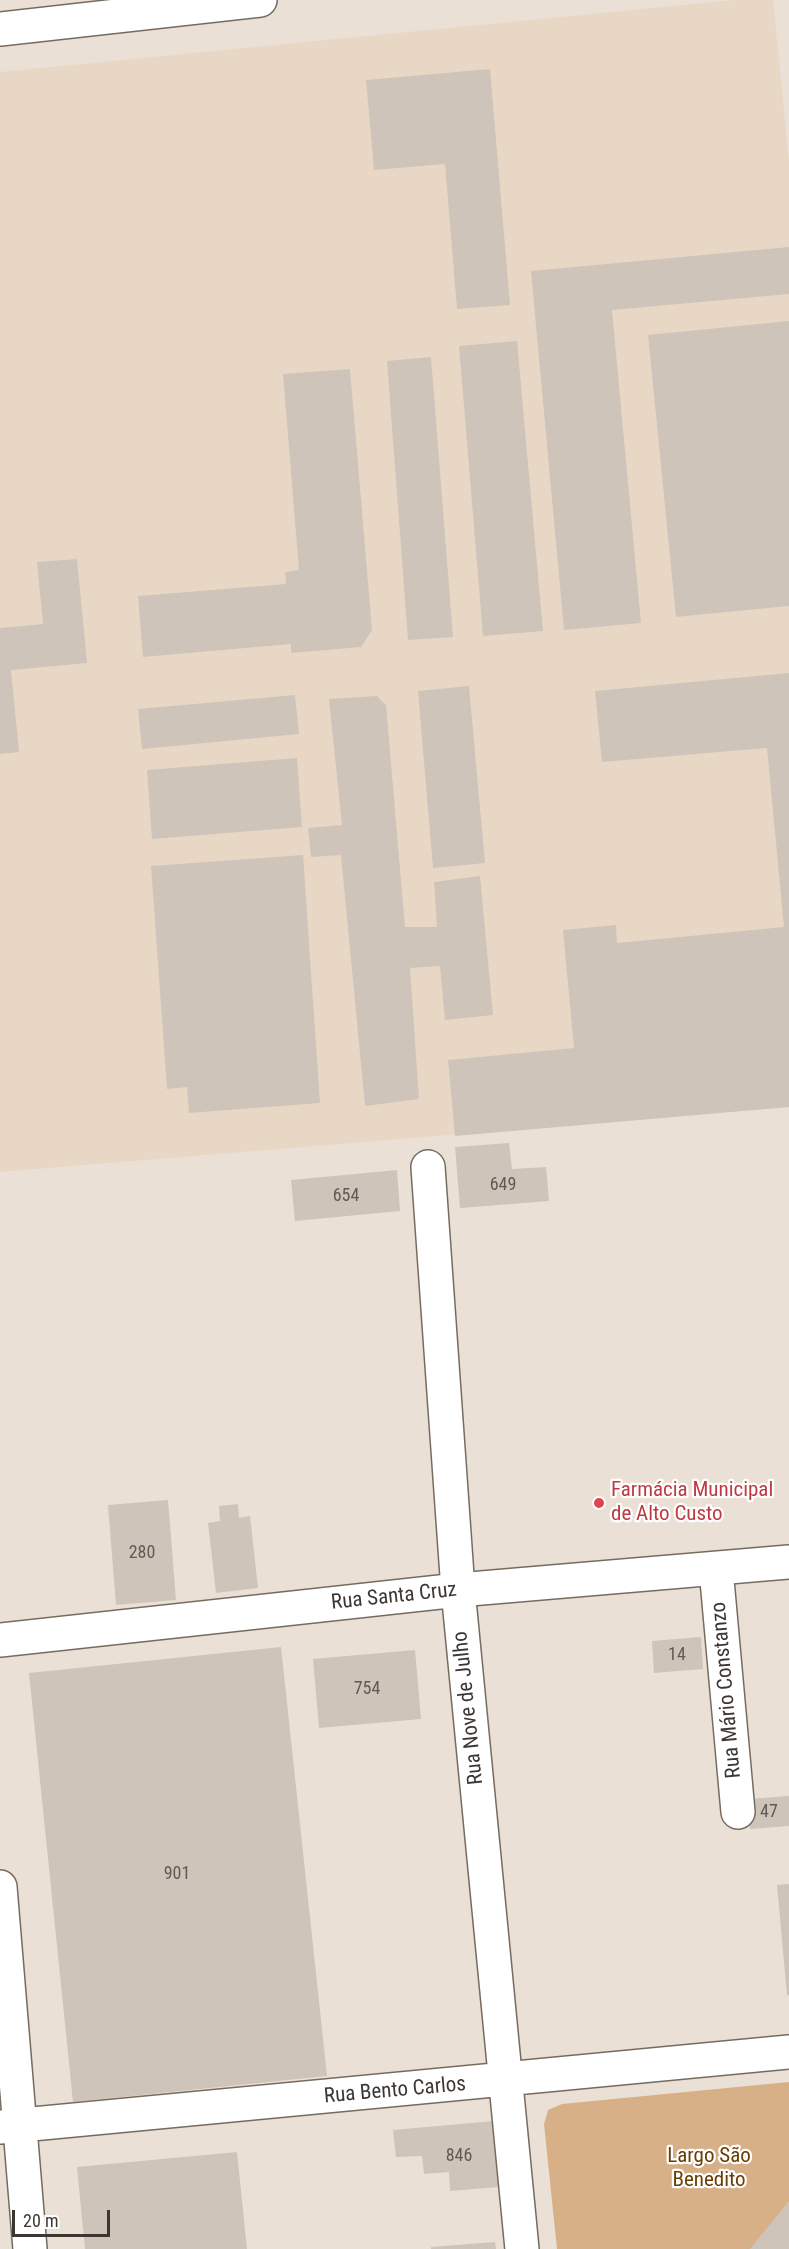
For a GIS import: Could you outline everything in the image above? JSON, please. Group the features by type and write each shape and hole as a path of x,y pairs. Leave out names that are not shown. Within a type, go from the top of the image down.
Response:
{"main road":[{"path":"0,29 246,1"},
{"name":"Rua Nove de Julho","path":"428,1167 458,1590 522,2249"},
{"name":"Rua Santa Cruz","path":"0,1640 458,1590 789,1562"},
{"name":"Rua Mário Constanzo","path":"716,1569 738,1812"},
{"path":"0,1887 9,2126 30,2249"},
{"name":"Rua Bento Carlos","path":"9,2126 789,2052"}],"shaded area":[{"path":"734,0 773,0 789,161 789,1107 0,1172 0,72"}],"green space":[{"name":"Largo São Benedito","path":"789,2082 789,2249 557,2249 544,2124 548,2110 562,2104"}],"building":[{"path":"490,69 510,305 457,309 445,164 374,170 366,80"},
{"path":"789,247 789,294 612,310 641,623 564,630 531,271"},
{"path":"789,321 789,606 676,617 648,335"},
{"path":"517,341 543,631 483,636 459,346"},
{"path":"431,357 453,637 408,640 387,361"},
{"path":"350,369 372,630 361,647 291,653 291,644 143,657 138,596 286,584 285,572 299,570 283,374"},
{"path":"77,559 87,663 11,670 19,752 0,754 0,628 43,624 37,562"},
{"path":"789,673 789,1107 455,1136 448,1060 574,1048 563,930 616,925 617,943 784,927 767,748 602,762 595,691"},
{"path":"469,686 485,863 433,868 418,691"},
{"path":"295,695 299,734 142,749 138,709"},
{"path":"377,696 386,705 405,927 437,927 434,882 480,876 493,1015 445,1020 440,966 410,968 419,1099 365,1106 341,855 311,857 308,828 342,825 329,699"},
{"path":"297,758 302,827 152,839 147,770"},
{"path":"303,855 320,1103 189,1113 187,1087 167,1089 151,866"},
{"path":"509,1143 512,1169 546,1167 549,1201 460,1208 455,1147"},
{"path":"397,1170 400,1211 295,1221 291,1180"},
{"path":"168,1500 176,1600 116,1605 108,1505"},
{"path":"238,1504 239,1518 250,1516 258,1588 216,1593 208,1523 220,1521 219,1506"},
{"path":"701,1637 703,1669 654,1673 652,1641"},
{"path":"281,1647 327,2076 73,2102 29,1673"},
{"path":"415,1650 421,1719 319,1728 313,1659"},
{"path":"789,1796 789,1826 750,1829 748,1799"},
{"path":"789,1884 789,1995 787,1995 777,1885"},
{"path":"494,2121 499,2187 450,2191 449,2172 424,2174 422,2156 396,2157 393,2130"},
{"path":"237,2152 247,2249 85,2249 77,2167"},
{"path":"789,2201 789,2249 750,2249"},
{"path":"495,2242 496,2249 431,2249 431,2247"}],"place":[{"name":"Farmácia Municipal de Alto Custo","path":"599,1503"}]}
